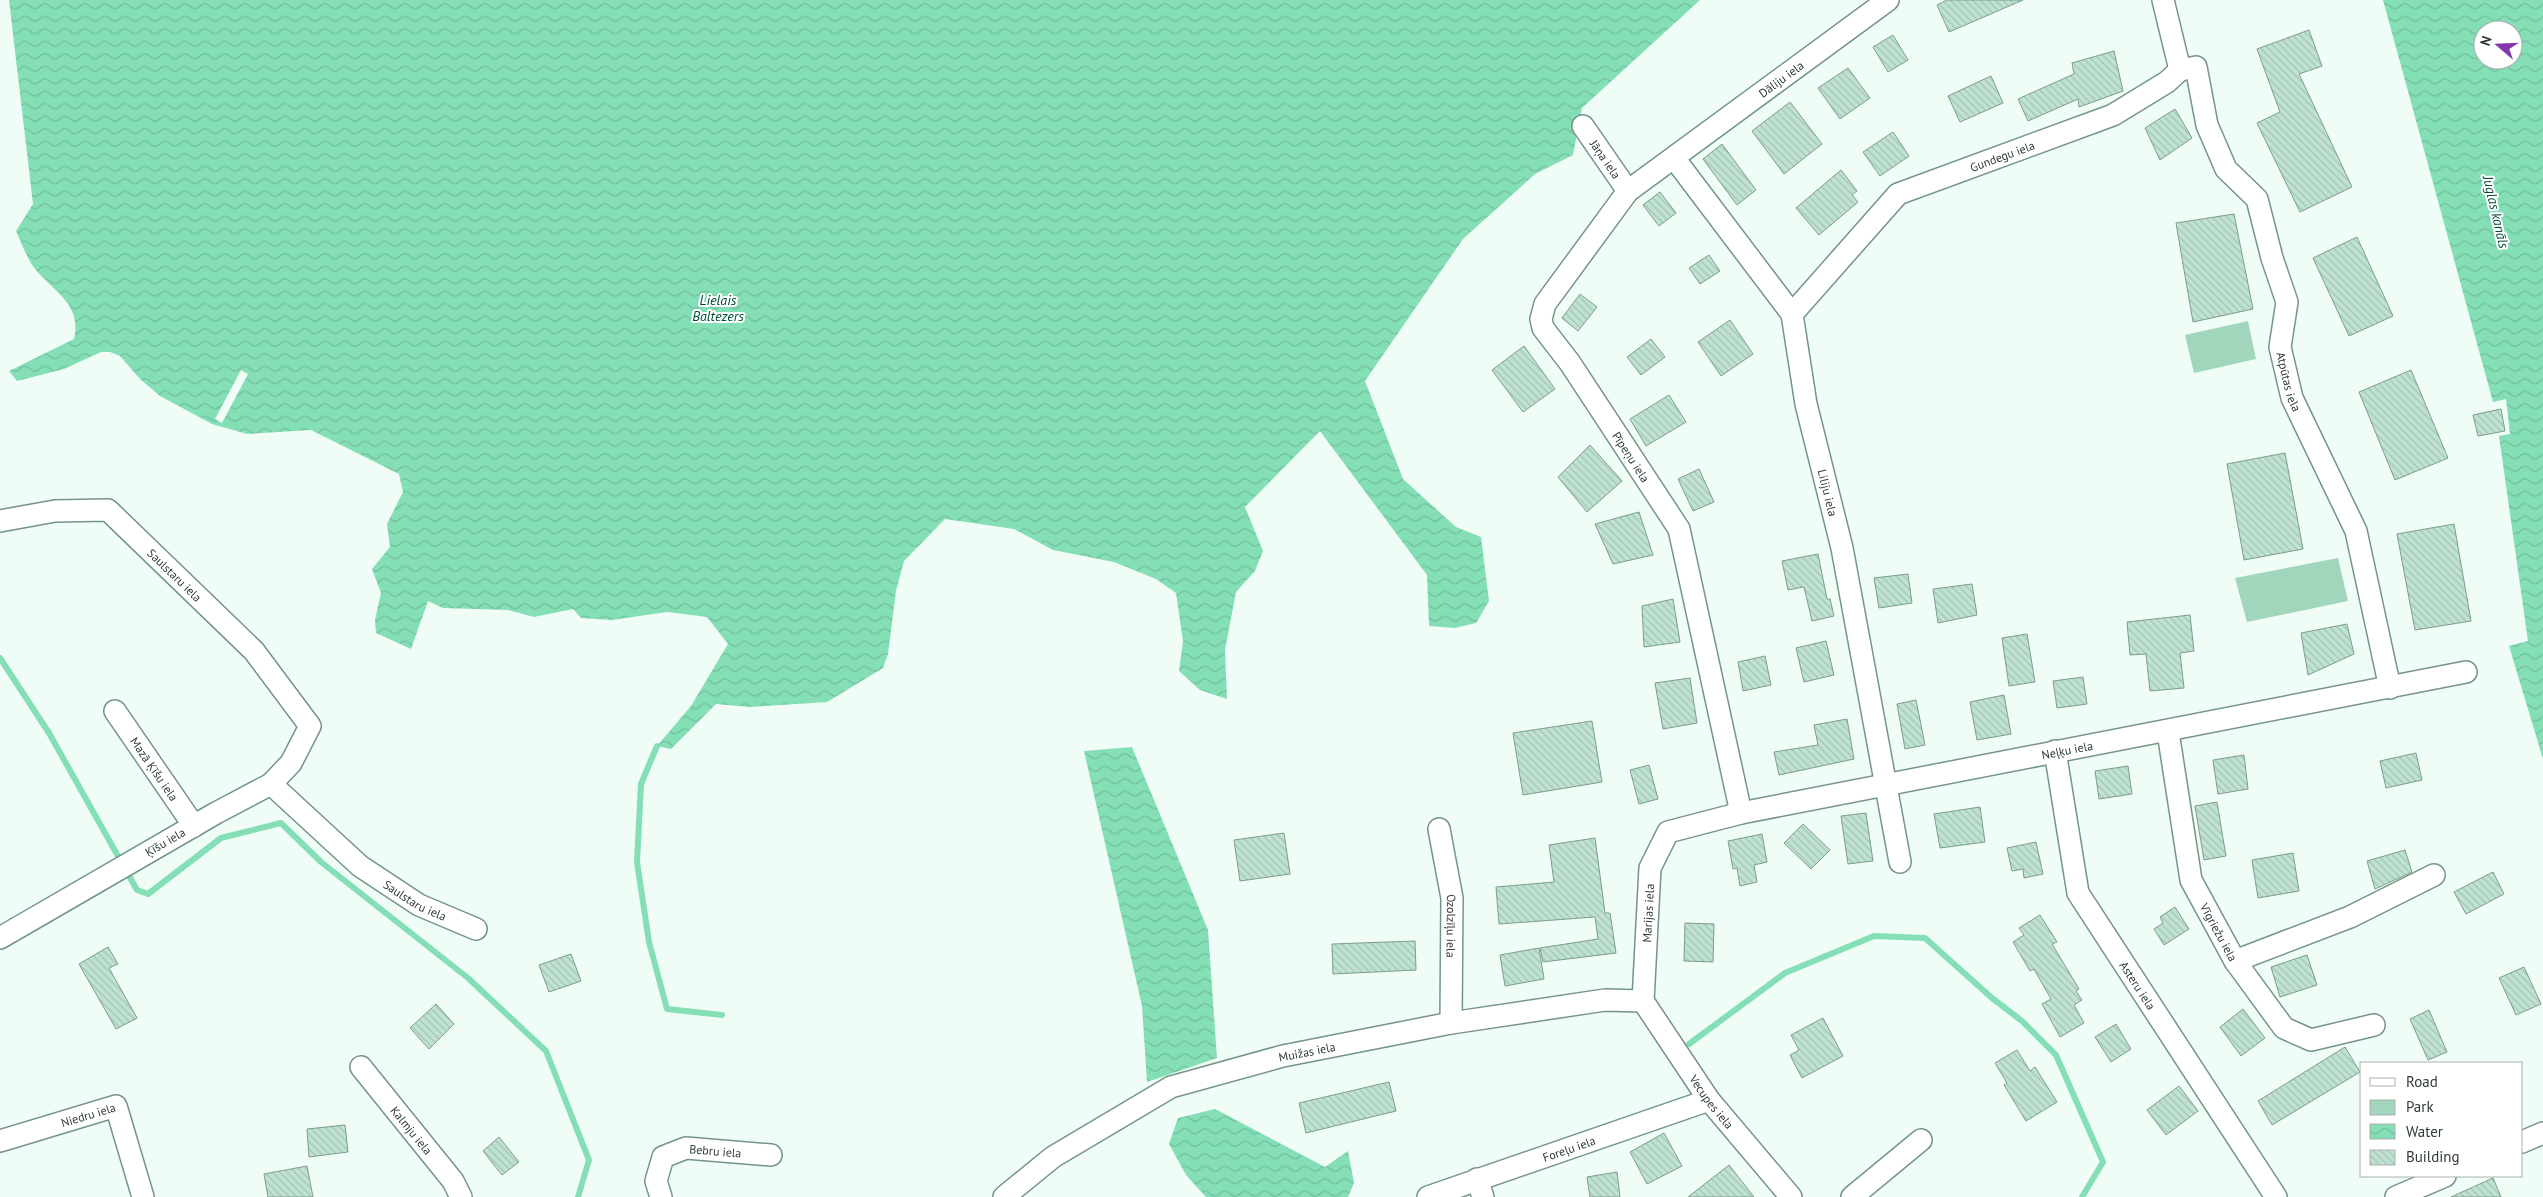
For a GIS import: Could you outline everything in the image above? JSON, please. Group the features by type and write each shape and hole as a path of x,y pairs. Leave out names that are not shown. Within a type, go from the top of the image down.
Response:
{"street":[{"name":"Dāliju iela","path":"1674,158 1888,0"},
{"path":"2163,0 2180,70"},
{"name":"Atpūtas iela","path":"2180,70 2196,67 2207,125 2226,169 2257,199 2272,258 2287,302 2280,347 2291,393 2356,531 2390,688"},
{"name":"Gundegu iela","path":"1792,314 1898,194 2114,115 2167,82 2180,70"},
{"name":"Jāņa iela","path":"1583,126 1628,191"},
{"name":"Pīpeņu iela","path":"1674,158 1628,191 1545,304 1541,319 1543,328 1570,363 1679,529 1741,814"},
{"name":"Liliju iela","path":"1674,158 1792,314 1806,404 1842,548 1900,862"},
{"name":"Saulstaru iela","path":"0,521 54,511 108,510 254,650 310,726"},
{"name":"Neļķu iela","path":"1668,832 1741,814 2054,751 2168,732 2466,672"},
{"name":"Mazā Ķīšu iela","path":"115,711 194,826"},
{"name":"Ķīšu iela","path":"0,938 194,826 271,784 292,763 310,726"},
{"name":"Vīgriežu iela","path":"2168,732 2191,880 2235,960 2284,1028 2311,1040 2374,1025"},
{"name":"Asteru iela","path":"2054,751 2078,893 2276,1197"},
{"name":"Saulstaru iela","path":"271,784 360,866 419,906 476,929"},
{"name":"Ozolzīļu iela","path":"1438,829 1452,898 1451,1023"},
{"name":"Marijas iela","path":"1643,1001 1650,868 1668,832"},
{"path":"2235,960 2350,916 2434,875"},
{"name":"Muižas iela","path":"1004,1197 1053,1156 1171,1087 1284,1056 1451,1023 1605,1000 1643,1001"},
{"name":"Vecupes iela","path":"1643,1001 1709,1100 1791,1197"},
{"name":"Kalmju iela","path":"361,1067 453,1181 461,1197"},
{"name":"Foreļu iela","path":"1428,1197 1480,1188 1709,1100"},
{"name":"Niedru iela","path":"0,1141 116,1106 143,1197"},
{"path":"2523,1142 2543,1133"},
{"path":"1852,1197 1921,1140"},
{"name":"Bebru iela","path":"661,1197 656,1181 663,1156 686,1148 770,1155"},
{"path":"2396,1197 2443,1177"}],"green space":[{"path":"2248,321 2256,359 2194,373 2185,335"},
{"path":"2338,558 2348,601 2247,622 2235,578"}],"water":[{"name":"Lielais Baltezers","path":"9,0 1700,0 1582,108 1573,155 1535,174 1463,239 1365,381 1403,479 1456,527 1481,537 1489,601 1476,623 1455,628 1429,626 1427,575 1320,431 1245,507 1263,551 1255,571 1236,592 1225,650 1227,699 1200,690 1179,671 1183,641 1176,593 1156,579 1114,562 1053,550 1014,529 945,519 904,561 896,591 888,654 883,668 827,702 749,707 716,704 671,749 657,746 691,706 728,644 707,617 667,612 612,620 581,618 573,609 534,617 508,610 443,608 428,601 411,649 376,633 375,620 381,593 372,569 390,547 387,524 403,492 399,474 311,430 247,434 212,424 160,396 140,379 120,356 110,352 101,352 64,369 17,381 9,371 74,339 75,326 69,305 31,263 16,231 33,204"},
{"name":"Juglas kanāls","path":"2383,0 2543,0 2543,759 2509,646 2528,641 2499,436 2510,434 2506,399 2493,402"},
{"path":"1132,747 1208,930 1217,1058 1147,1082 1142,1006 1084,751"},
{"path":"1215,1109 1325,1167 1348,1151 1354,1183 1348,1197 1206,1197 1186,1175 1169,1144 1178,1118"}],"pier":[{"path":"241,370 248,374 222,423 215,419"}],"building":[{"path":"1947,0 2023,0 1949,32 1937,5"},
{"path":"2309,30 2322,66 2299,74 2352,187 2300,212 2257,123 2280,112 2257,49"},
{"path":"1893,35 1908,60 1888,72 1873,47"},
{"path":"2114,51 2123,91 2079,107 2078,99 2028,121 2018,99 2074,74 2072,63"},
{"path":"1848,68 1870,98 1840,119 1818,88"},
{"path":"1991,76 2003,103 1960,122 1948,96"},
{"path":"1790,102 1822,144 1784,174 1752,131"},
{"path":"2175,109 2192,138 2160,160 2145,128"},
{"path":"1893,132 1909,156 1880,176 1863,152"},
{"path":"1722,144 1756,190 1737,205 1703,159"},
{"path":"1841,170 1857,191 1852,195 1858,202 1819,235 1796,208"},
{"path":"1660,192 1676,213 1659,226 1643,205"},
{"path":"2234,214 2253,309 2193,322 2176,223"},
{"path":"2357,237 2393,316 2349,336 2313,258"},
{"path":"1709,255 1720,271 1700,284 1689,268"},
{"path":"1580,294 1597,307 1578,331 1562,318"},
{"path":"1730,320 1753,354 1721,376 1698,342"},
{"path":"1651,339 1665,357 1641,375 1627,357"},
{"path":"1524,346 1555,389 1523,412 1492,370"},
{"path":"2411,370 2448,458 2395,480 2359,392"},
{"path":"1669,395 1686,422 1646,446 1630,419"},
{"path":"2501,409 2505,431 2478,436 2473,415"},
{"path":"1590,445 1622,481 1587,512 1558,477"},
{"path":"2285,453 2303,549 2244,560 2227,464"},
{"path":"1699,469 1714,502 1693,511 1678,479"},
{"path":"1639,512 1653,555 1613,564 1595,524"},
{"path":"2454,524 2471,621 2415,630 2397,534"},
{"path":"1818,554 1827,599 1830,599 1834,616 1812,621 1804,587 1788,590 1782,561"},
{"path":"1908,574 1912,603 1879,608 1874,578"},
{"path":"1972,584 1977,615 1938,623 1933,589"},
{"path":"1673,599 1680,642 1644,647 1642,606"},
{"path":"2190,615 2194,651 2180,653 2184,688 2150,691 2146,654 2130,655 2127,622"},
{"path":"2347,624 2354,654 2308,675 2301,633"},
{"path":"2027,634 2035,682 2009,686 2002,638"},
{"path":"1826,641 1834,675 1804,682 1796,648"},
{"path":"1765,656 1771,685 1743,691 1738,662"},
{"path":"2083,677 2087,704 2057,708 2053,681"},
{"path":"1690,678 1697,723 1663,729 1655,683"},
{"path":"2004,695 2011,734 1977,740 1970,702"},
{"path":"1916,700 1925,745 1905,749 1897,704"},
{"path":"1847,719 1854,759 1779,775 1774,752 1818,745 1814,725"},
{"path":"1592,721 1602,782 1523,795 1513,733"},
{"path":"2416,753 2422,780 2386,788 2380,761"},
{"path":"2244,755 2248,789 2218,794 2213,760"},
{"path":"1649,765 1658,799 1639,804 1630,770"},
{"path":"2128,766 2132,794 2099,799 2095,771"},
{"path":"2217,802 2226,856 2204,860 2195,806"},
{"path":"1980,807 1985,842 1940,848 1934,814"},
{"path":"1866,813 1873,861 1848,864 1841,816"},
{"path":"1803,824 1830,850 1811,869 1784,843"},
{"path":"1284,833 1290,874 1240,881 1234,840"},
{"path":"1762,834 1767,862 1754,865 1757,882 1740,886 1737,868 1733,869 1728,841"},
{"path":"1595,838 1605,913 1610,913 1616,953 1543,962 1540,948 1598,939 1595,917 1499,924 1496,887 1554,882 1549,845"},
{"path":"2036,842 2043,874 2024,878 2023,869 2012,871 2007,848"},
{"path":"2405,850 2412,872 2375,889 2367,861"},
{"path":"2293,853 2299,891 2258,898 2252,860"},
{"path":"2493,872 2504,894 2466,914 2454,892"},
{"path":"2175,907 2189,929 2164,945 2154,929 2163,923 2160,917"},
{"path":"2040,915 2057,942 2052,944 2079,989 2076,991 2082,1000 2074,1005 2084,1023 2060,1037 2042,1004 2051,999 2034,969 2030,971 2013,942 2024,935 2019,928"},
{"path":"1685,923 1714,924 1713,962 1684,961"},
{"path":"1415,941 1416,970 1333,974 1332,944"},
{"path":"108,947 118,964 109,968 137,1018 116,1029 79,964"},
{"path":"1539,948 1544,979 1505,986 1500,955"},
{"path":"571,954 581,981 549,992 539,965"},
{"path":"2307,955 2317,985 2280,997 2271,967"},
{"path":"2524,967 2541,1004 2516,1015 2499,978"},
{"path":"436,1004 454,1024 429,1049 410,1028"},
{"path":"2243,1009 2265,1038 2241,1056 2220,1027"},
{"path":"2429,1010 2447,1052 2428,1060 2410,1019"},
{"path":"1823,1018 1843,1056 1802,1078 1790,1055 1799,1050 1791,1035"},
{"path":"2116,1024 2131,1049 2111,1062 2095,1037"},
{"path":"2345,1047 2360,1072 2272,1125 2258,1101"},
{"path":"2017,1050 2030,1071 2035,1067 2057,1102 2026,1121 2004,1085 2007,1083 1995,1063"},
{"path":"1389,1082 1396,1111 1306,1133 1299,1103"},
{"path":"2179,1086 2198,1111 2166,1135 2147,1110"},
{"path":"345,1125 348,1152 309,1157 307,1129"},
{"path":"1664,1133 1682,1166 1647,1184 1630,1152"},
{"path":"499,1137 519,1162 502,1175 483,1151"},
{"path":"1729,1165 1754,1197 1688,1197"},
{"path":"307,1166 313,1197 268,1197 264,1174"},
{"path":"1617,1172 1620,1197 1590,1197 1587,1177"},
{"path":"2493,1178 2501,1197 2451,1197"}],"waterway":[{"path":"0,658 49,733 137,890 148,894 221,838 281,823 321,862 468,978 546,1051 589,1160 578,1197"},
{"path":"657,746 641,784 637,862 649,942 667,1009 722,1015"},
{"path":"1689,1044 1785,973 1874,936 1925,938 1992,998 2022,1021 2056,1055 2103,1162 2082,1197"}]}
